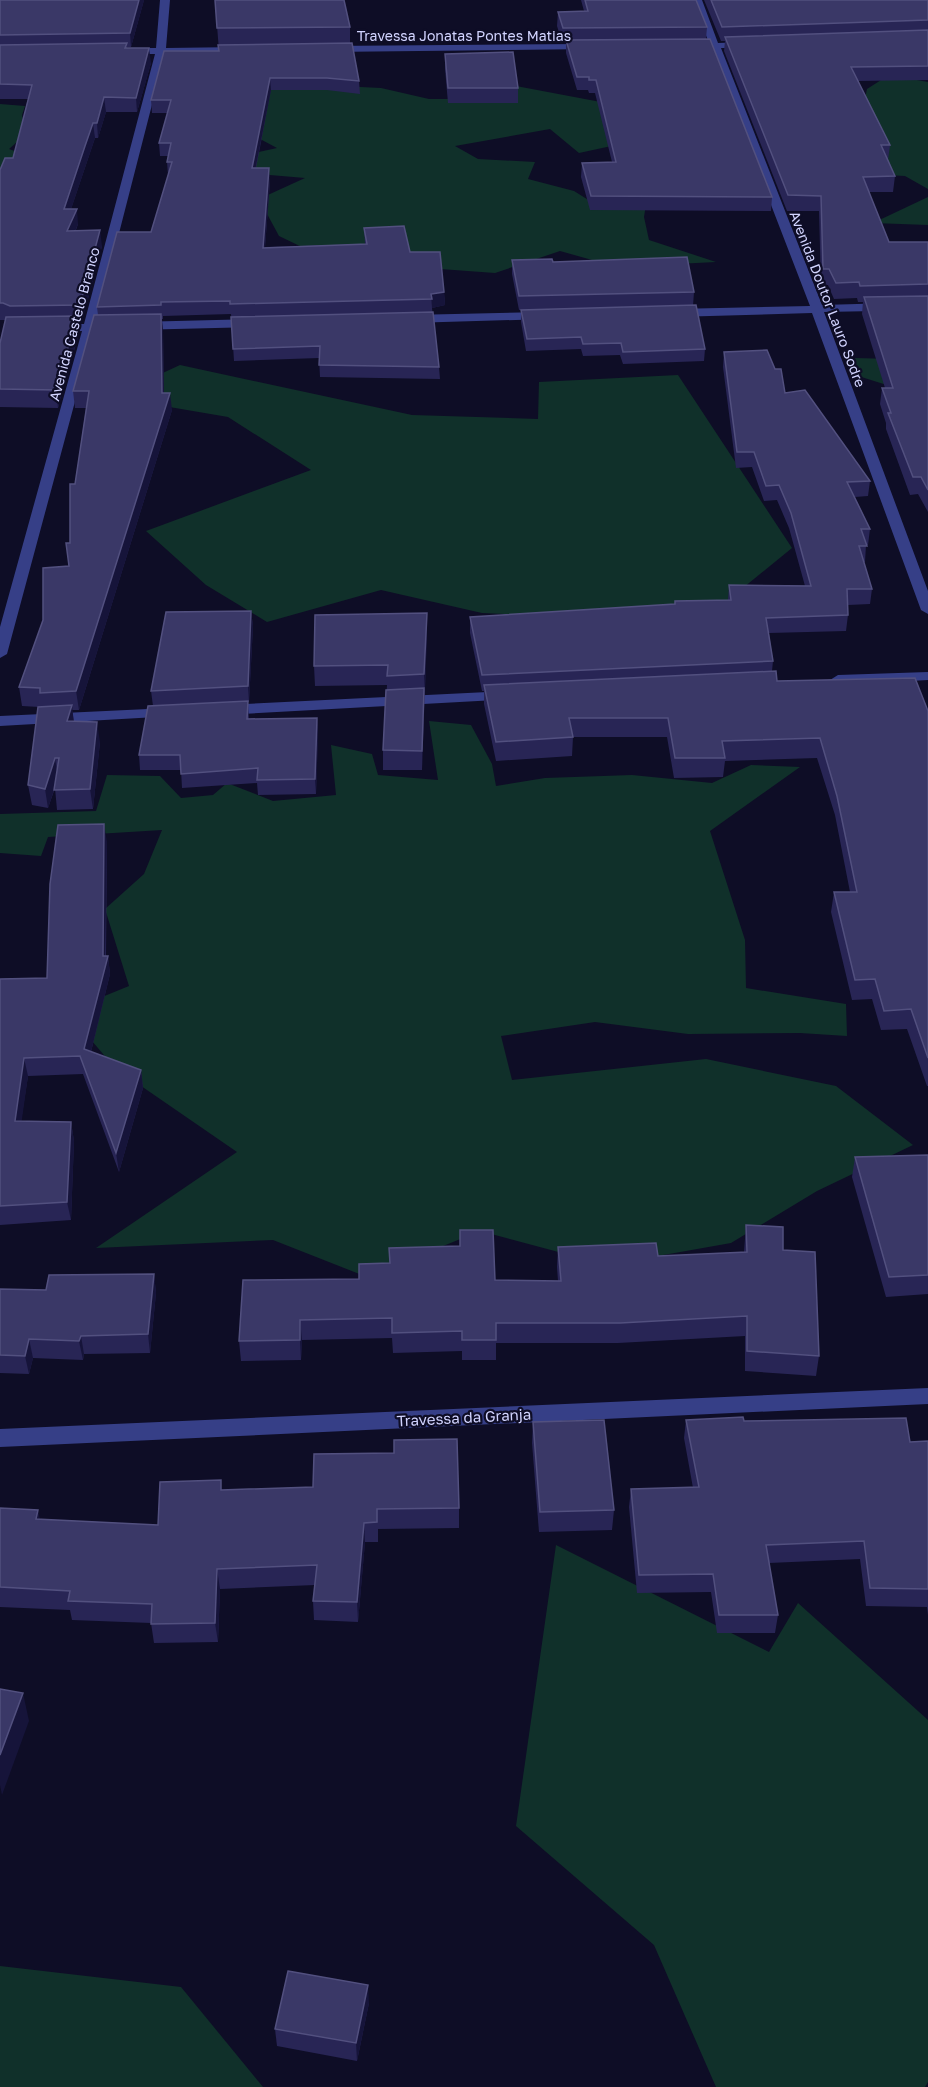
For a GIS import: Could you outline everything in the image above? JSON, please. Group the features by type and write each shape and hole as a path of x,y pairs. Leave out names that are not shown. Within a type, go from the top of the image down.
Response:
{"street":[{"name":"Avenida Castelo Branco","path":"0,654 161,51 165,0"},
{"name":"Avenida Doutor Lauro Sodre","path":"697,0 817,309 928,610"},
{"path":"680,46 763,45"},
{"name":"Travessa Jonatas Pontes Matias","path":"314,49 597,47"},
{"path":"115,51 255,50"},
{"path":"662,313 928,306"},
{"path":"400,320 555,316"},
{"path":"45,328 268,323"},
{"path":"825,681 928,675"},
{"path":"213,711 520,696"},
{"path":"0,721 189,712"},
{"name":"Travessa da Granja","path":"0,1438 928,1396"}],"green space":[{"path":"889,75 928,82 928,189 905,176 867,174 864,104 867,89"},
{"path":"289,76 319,85 381,88 429,99 489,99 516,86 643,110 630,142 579,153 550,129 455,146 478,159 535,162 528,179 574,191 598,206 647,198 644,217 649,240 716,262 617,267 560,251 495,273 331,261 279,236 259,199 305,178 258,174 236,157 277,148 249,133 241,104"},
{"path":"0,104 25,106 22,115 26,134 9,149 48,163 0,173"},
{"path":"928,197 928,225 873,223"},
{"path":"855,358 928,360 893,387 852,374"},
{"path":"180,365 412,415 538,419 539,382 678,375 792,548 727,601 578,617 482,613 381,590 267,622 206,585 146,531 311,470 228,417 111,397"},
{"path":"429,721 471,725 492,764 496,786 545,778 632,775 712,783 751,765 800,767 710,831 745,940 746,988 846,1004 847,1036 800,1033 688,1034 595,1022 501,1036 512,1080 706,1059 836,1086 913,1145 817,1191 731,1243 607,1265 480,1231 367,1277 273,1240 96,1248 237,1152 115,1068 86,1034 80,1006 129,986 105,909 144,874 162,830 48,837 41,856 0,853 0,814 96,811 107,775 160,776 181,798 213,795 227,783 273,801 336,795 331,745 372,754 378,775 438,780"},
{"path":"556,1545 769,1652 798,1603 928,1720 928,2082 925,2087 716,2087 654,1945 516,1826"},
{"path":"0,1966 181,1987 263,2087 0,2087"}],"building":[{"path":"0,0 139,0 130,33 0,35"},
{"path":"215,0 344,0 350,27 217,28"},
{"path":"585,0 696,0 707,27 563,28 558,12 588,11"},
{"path":"711,0 928,0 928,20 722,27"},
{"path":"928,30 928,66 851,67 890,145 881,145 895,176 863,177 889,242 928,242 928,284 860,286 859,282 836,283 829,269 823,269 821,196 788,195 725,37"},
{"path":"710,39 772,197 591,196 582,163 616,162 596,80 589,80 589,77 577,77 566,40"},
{"path":"127,43 125,48 149,48 136,98 104,97 97,123 93,123 64,209 77,209 67,231 100,230 80,305 10,306 0,303 0,170 5,158 13,158 32,85 0,84 0,45"},
{"path":"352,43 359,81 327,78 270,78 252,168 269,168 263,248 367,244 364,228 404,226 410,252 440,252 444,292 431,294 432,299 230,304 230,301 161,302 161,305 97,307 117,232 151,232 172,162 167,162 171,143 159,143 171,100 151,100 164,51 219,51 218,45"},
{"path":"513,52 518,88 448,88 445,54"},
{"path":"687,257 694,292 519,296 512,260 552,259 553,262"},
{"path":"928,296 928,490 921,477 913,477 888,413 891,413 882,388 893,388 864,297"},
{"path":"696,305 705,349 623,352 621,343 583,344 581,337 527,339 521,310"},
{"path":"433,312 439,367 319,365 320,346 233,349 231,317"},
{"path":"161,314 162,393 170,393 76,691 40,693 40,688 19,687 43,620 43,568 69,566 66,543 70,543 70,484 75,484 89,391 73,391 94,315"},
{"path":"77,316 56,390 0,389 0,343 6,317"},
{"path":"767,350 775,369 781,369 785,393 805,390 870,481 847,482 870,529 861,529 867,546 859,546 872,589 847,589 848,615 766,618 773,661 482,675 470,617 675,604 675,601 731,600 729,585 811,586 791,513 779,485 766,486 754,452 737,452 724,352"},
{"path":"251,611 248,686 151,691 166,612"},
{"path":"427,613 424,674 387,676 388,665 314,666 315,615"},
{"path":"776,671 777,681 915,678 928,711 928,1058 911,1009 884,1011 875,979 855,980 834,892 857,892 837,796 820,738 722,741 725,758 675,758 668,718 569,718 573,737 496,742 484,685"},
{"path":"424,688 422,751 383,750 386,690"},
{"path":"248,701 247,719 317,718 315,779 257,780 258,768 181,774 180,755 139,755 148,706"},
{"path":"72,705 67,721 97,722 90,789 54,790 59,758 55,758 45,789 28,785 38,707"},
{"path":"104,824 103,956 108,956 84,1049 141,1070 116,1153 80,1056 24,1058 15,1121 71,1122 67,1202 0,1206 0,979 47,978 50,884 58,825"},
{"path":"928,1155 928,1275 889,1277 855,1157"},
{"path":"746,1225 783,1227 783,1250 815,1252 819,1356 747,1351 747,1316 620,1323 496,1323 496,1340 462,1340 462,1331 392,1333 392,1318 300,1320 300,1340 239,1341 243,1280 359,1279 359,1264 390,1263 389,1248 460,1246 460,1230 493,1230 495,1280 561,1281 558,1247 656,1243 658,1256 747,1252"},
{"path":"154,1274 148,1334 81,1336 79,1341 29,1339 25,1356 0,1355 0,1289 46,1290 49,1275"},
{"path":"743,1417 744,1421 906,1418 910,1442 928,1441 928,1589 870,1588 864,1541 766,1545 778,1615 719,1615 713,1574 639,1575 631,1489 699,1487 686,1420"},
{"path":"604,1420 614,1510 540,1512 533,1422"},
{"path":"457,1439 459,1508 377,1509 377,1522 364,1523 357,1602 313,1601 317,1565 217,1569 215,1623 151,1624 152,1604 68,1601 70,1591 0,1587 0,1508 38,1510 36,1519 158,1525 160,1482 221,1480 221,1490 313,1487 314,1454 394,1453 394,1440"},
{"path":"0,1689 23,1693 0,1755"},
{"path":"288,1971 368,1985 356,2043 275,2029"}]}
